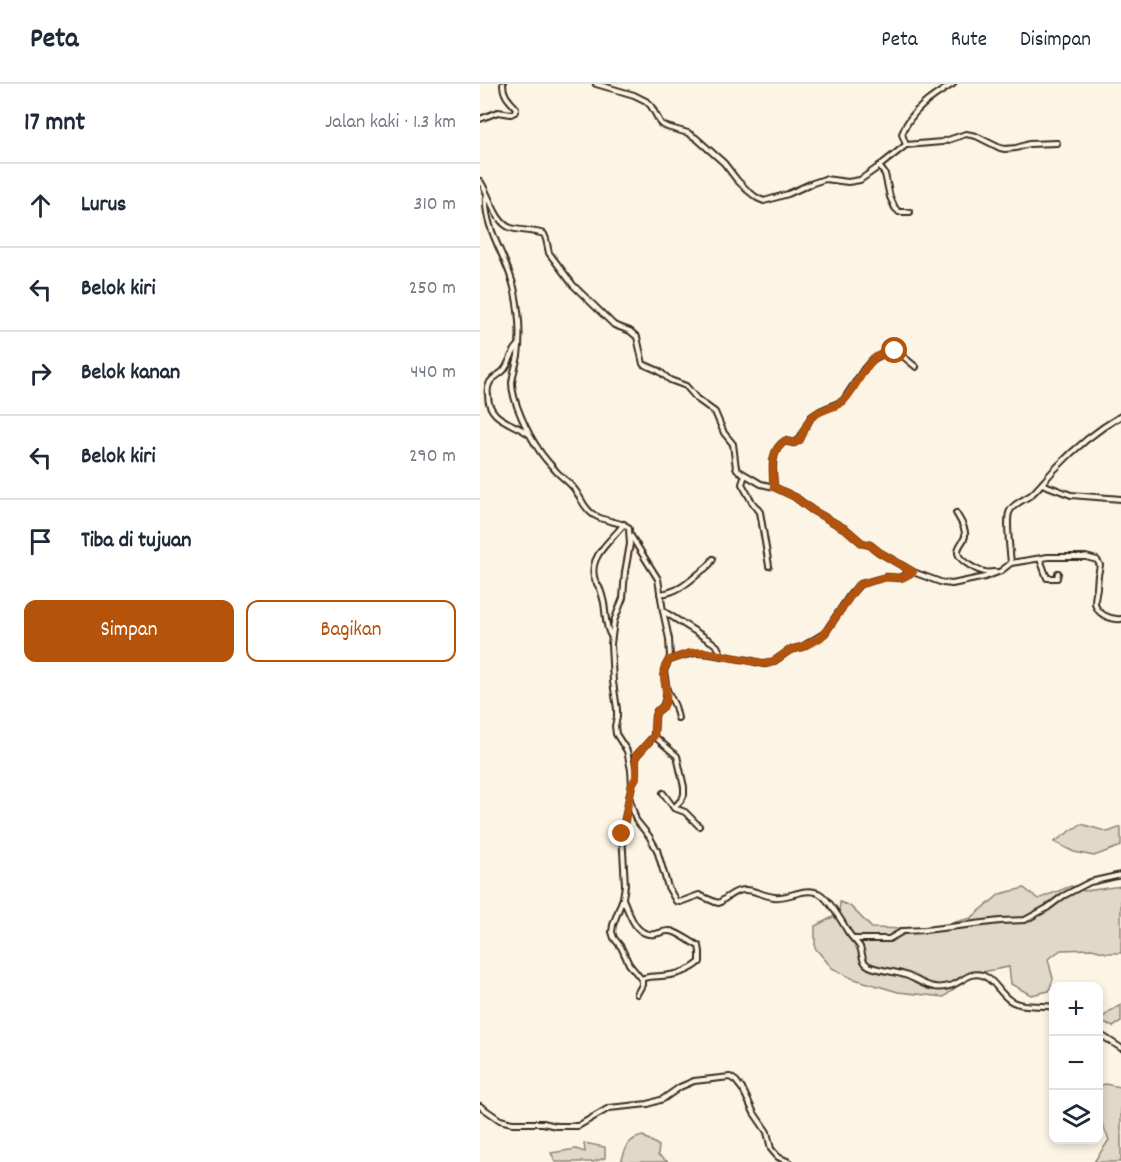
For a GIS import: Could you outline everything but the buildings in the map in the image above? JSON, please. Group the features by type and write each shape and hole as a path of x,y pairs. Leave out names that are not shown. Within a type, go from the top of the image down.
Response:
{"street":[{"path":"480,119 498,112 511,114 515,112 516,108 507,98 503,84"},
{"path":"596,84 634,95 646,101 661,123 696,138 726,165 747,190 764,201 825,179 856,181 906,145 942,142 966,134 976,136 1000,148 1057,143"},
{"path":"906,145 902,134 906,125 927,102 953,84"},
{"path":"879,166 886,176 888,192 896,208 899,212 910,212"},
{"path":"480,181 486,196 506,226 544,234 549,254 573,285 609,321 637,337 643,364 659,371 670,380 686,386 697,399 715,412 724,433 733,444 736,468 745,475 795,497 812,510 847,530 862,543 870,545 913,572 943,583 952,584 985,577 1001,571 1011,563 1048,557 1086,557 1097,560 1100,565 1096,606 1108,618 1121,620"},
{"path":"486,196 487,215 513,284 518,310 518,345 512,384 515,404 539,451 556,472 575,489 585,507 600,519 628,527 630,535 623,598 614,621 610,644 617,709 616,734 627,751 632,770 630,800 622,834 626,876 623,898 612,932 629,964 641,979 642,985 637,993"},
{"path":"518,345 505,369 490,382 487,391 488,401 489,408 494,414 530,434"},
{"path":"774,487 773,463 780,445 785,441 794,443 800,440 811,417 846,398 872,360 895,351 916,367"},
{"path":"1011,563 1009,522 1013,508 1031,495 1077,448 1121,416"},
{"path":"745,475 742,484 760,512 769,566"},
{"path":"1042,484 1071,495 1121,500"},
{"path":"956,513 965,535 959,549 960,558 984,572 1001,571"},
{"path":"612,636 607,627 602,592 594,579 593,570 599,553 624,525"},
{"path":"630,535 658,579 669,639 669,660 663,671 667,690 678,718"},
{"path":"1040,559 1047,578 1057,578 1058,573"},
{"path":"660,594 671,592 687,584 713,560"},
{"path":"669,660 690,653 704,652 764,664 772,662 790,650 820,638 858,585 886,577 902,578 913,572"},
{"path":"663,611 712,642 722,656"},
{"path":"632,784 636,778 636,756 654,736 655,716 657,711 664,706 667,690"},
{"path":"654,736 677,756 684,795 674,808"},
{"path":"663,793 674,808 685,812 699,826"},
{"path":"630,800 636,820 657,850 668,887 676,901 680,902 699,895 719,903 733,892 745,889 777,898 813,891 821,894 842,920 861,948 862,959 871,967 906,975 935,987 950,986 974,974 982,975 994,983 1011,1001 1022,1005 1049,1006"},
{"path":"853,939 889,939 903,931 1025,920 1090,882 1121,875"},
{"path":"623,898 637,928 645,934 674,932 699,946 700,962 694,968 682,973 647,976 641,979"},
{"path":"1103,1036 1121,1048"},
{"path":"480,1106 500,1120 578,1126 609,1108 648,1104 663,1099 680,1087 694,1081 730,1077 743,1090 766,1132 771,1149 778,1157 789,1162"}],"shaded area":[{"path":"1081,824 1108,832 1121,827 1121,846 1094,856 1074,852 1054,842"},
{"path":"1071,886 1085,891 1121,886 1121,953 1107,953 1092,949 1061,950 1048,959 1053,979 1049,982 1049,991 1031,995 1011,984 1009,967 972,974 944,997 898,992 851,978 832,968 815,948 815,926 839,914 840,902 850,906 872,928 914,929 940,926 971,918 1000,894 1024,888 1038,899"},
{"path":"1121,1005 1121,1022 1113,1027 1103,1023 1103,1017"},
{"path":"1103,1085 1121,1087 1121,1162 1094,1162 1109,1140 1103,1126"},
{"path":"643,1136 659,1146 658,1155 668,1162 621,1162 630,1142"},
{"path":"584,1143 605,1147 605,1158 593,1162 556,1162 551,1153 576,1149 585,1152"}],"route":[{"path":"622,834 632,784 636,778 635,759 637,753 654,736 655,716 657,711 664,706 667,690 663,671 669,660 690,653 704,652 767,664 790,650 820,638 858,585 886,577 902,578 913,572 870,545 862,543 847,530 812,510 795,497 774,487 773,463 780,445 785,441 794,443 800,440 811,417 846,398 872,360 895,351"}]}
